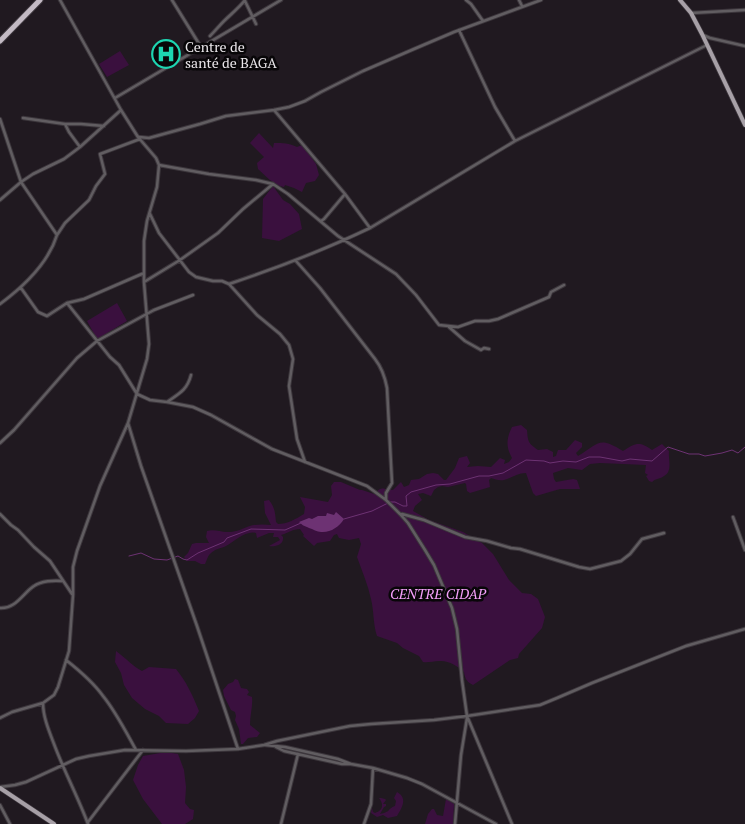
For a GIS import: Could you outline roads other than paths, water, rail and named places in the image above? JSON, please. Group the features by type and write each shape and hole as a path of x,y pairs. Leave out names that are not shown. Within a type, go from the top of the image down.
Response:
{"highway":[{"path":"0,41 40,0"}],"main road":[{"path":"680,0 691,13 702,34 745,125"},
{"path":"0,787 54,824"}],"street":[{"path":"0,718 12,712 43,703 54,695 58,687 69,651 73,567 77,550 100,486 128,423 147,360 149,344 144,282 144,233 157,187 159,165 156,158 139,138 121,110 60,0"},
{"path":"172,0 201,46"},
{"path":"245,0 256,24"},
{"path":"210,36 245,0"},
{"path":"115,98 281,0"},
{"path":"466,0 483,21"},
{"path":"519,0 522,6"},
{"path":"0,304 21,288 52,250 57,235 65,223 89,200 105,174 100,154 139,138 149,138 226,116 289,107 305,101 363,71 459,30 522,6 527,2 541,0"},
{"path":"691,13 745,10"},
{"path":"459,30 495,107 515,141"},
{"path":"702,34 710,38 745,46"},
{"path":"229,284 278,268 370,228 515,141 707,45"},
{"path":"0,200 33,174 64,159 121,110"},
{"path":"274,110 345,194 370,228"},
{"path":"23,118 65,124 104,126"},
{"path":"0,119 21,182 57,235"},
{"path":"65,124 80,147"},
{"path":"159,165 273,184 345,240 396,274 416,295 439,325 458,328 475,321 498,319 549,297 551,292 564,285"},
{"path":"144,282 218,234 242,209 273,184"},
{"path":"321,221 345,194"},
{"path":"149,214 159,233 189,272 196,277 229,284 257,316 280,334 289,345 293,360 289,386 297,439 305,462"},
{"path":"296,260 375,359 384,375 388,395 392,483 386,493 388,502"},
{"path":"21,288 38,312 46,316 67,303 84,299 144,273"},
{"path":"0,444 77,358 97,341 146,314 193,295"},
{"path":"67,303 110,357 119,365 137,394 150,400 193,407 272,449 367,486 388,502 408,523 430,558 452,608 457,629 467,716 512,824"},
{"path":"448,326 473,346 481,350 484,348 489,349"},
{"path":"168,402 183,390 188,384 191,375"},
{"path":"128,423 238,749"},
{"path":"0,514 34,548 46,556 73,595"},
{"path":"400,514 424,520 465,537 520,549 590,569 621,561 630,554 642,539 664,533"},
{"path":"733,517 745,550"},
{"path":"0,608 13,604 35,585 55,580 62,581"},
{"path":"0,787 26,782 76,759 125,750 186,751 238,749 350,726 416,722 540,705 681,648 745,629"},
{"path":"66,660 85,676 104,697 136,750"},
{"path":"43,703 43,712 62,766 88,824 143,750"},
{"path":"455,824 461,755 467,716"},
{"path":"264,745 285,747 321,757 338,759 351,764"},
{"path":"280,824 299,752"},
{"path":"321,757 336,763 373,768 422,784 496,824"},
{"path":"336,763 338,759"},
{"path":"364,824 371,804 373,768"},
{"path":"0,805 10,824"}],"waterway":[{"path":"344,519 372,511 390,502 407,506 406,496 411,492 479,476 503,473 526,460 550,463 576,462 589,457 600,457 622,461 630,459 652,461 668,447 689,454 705,456 732,450 738,453 745,447"},
{"path":"129,556 141,553 154,559 167,560 178,556 187,560 224,542 227,538 251,529 285,530 301,523"}],"place":[{"name":"Centre de santé de BAGA","path":"166,54"}],"park label":[{"name":"CENTRE CIDAP","path":"438,593"}]}
